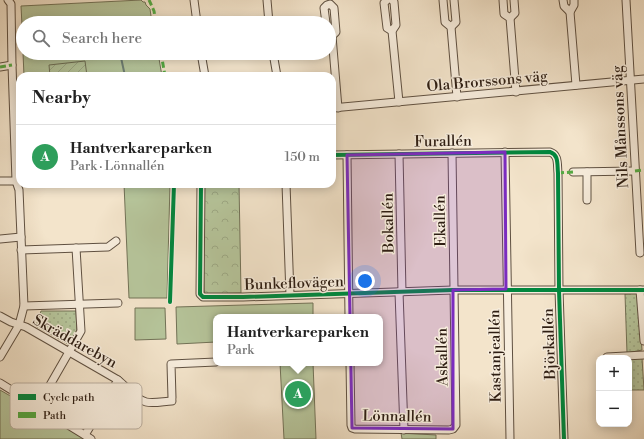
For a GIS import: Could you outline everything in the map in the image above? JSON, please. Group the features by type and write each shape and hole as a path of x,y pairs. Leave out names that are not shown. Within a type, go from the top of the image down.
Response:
{"street":[{"path":"0,182 16,181 11,4 8,0"},
{"path":"194,0 196,16"},
{"path":"267,0 268,16"},
{"path":"387,0 384,3 387,28 392,31"},
{"path":"392,0 394,2 396,25 392,31 399,102"},
{"path":"443,0 445,22 451,27 457,97"},
{"path":"451,27 456,22 454,0"},
{"path":"503,0 504,14 510,18"},
{"path":"514,0 515,13 510,18 516,92"},
{"path":"563,0 564,6 570,12"},
{"path":"574,0 574,5 570,12 576,85"},
{"name":"Nils Månssons väg","path":"626,0 640,253"},
{"path":"325,16 324,8 330,4 334,8 335,16"},
{"path":"202,60 204,72"},
{"path":"274,60 276,72"},
{"path":"332,60 333,72"},
{"path":"0,67 12,65"},
{"name":"Ola Brorssons väg","path":"336,108 644,79"},
{"name":"Furallén","path":"336,155 505,152 550,152 555,154"},
{"name":"Kastanjeallén","path":"505,152 506,289 510,439"},
{"name":"Ekallén","path":"452,153 454,290"},
{"path":"347,154 349,314"},
{"name":"Bokallén","path":"399,154 404,430"},
{"name":"Björkallén","path":"555,154 557,156 558,173 559,290 564,439"},
{"path":"573,172 635,171"},
{"path":"587,172 587,200"},
{"path":"0,356 19,325 24,306 18,188"},
{"name":"Bunkeflovägen","path":"201,188 200,294 207,298 506,289 642,290"},
{"path":"286,188 290,295"},
{"path":"0,238 21,238"},
{"path":"21,250 108,247 116,241"},
{"path":"51,383 81,331 76,248"},
{"name":"Askallén","path":"454,290 456,424"},
{"path":"642,290 644,341"},
{"path":"24,306 118,303"},
{"name":"Skräddarebyn","path":"0,316 26,327 122,383"},
{"path":"632,356 644,355"},
{"name":"Skräddarebyn","path":"142,400 146,402 172,399 172,364 213,362"},
{"name":"Lönnallén","path":"350,366 352,428 449,430 453,429 456,424"},
{"path":"0,383 10,389"},
{"path":"75,429 88,437"}],"highlighted area":[{"path":"505,152 506,289 453,290 453,429 352,428 347,155"}],"green space":[{"path":"141,0 145,2 150,9 151,16 22,16 21,6"},
{"path":"23,60 159,60 161,72 24,72"},
{"path":"85,61 86,72 50,72 49,65"},
{"path":"124,188 170,188 167,298 129,298"},
{"path":"203,188 239,188 241,293 205,294"},
{"path":"638,293 642,350 627,353 625,294"},
{"path":"313,303 313,314 213,314 213,342 177,344 176,307"},
{"path":"135,308 165,308 166,339 135,340"},
{"path":"41,311 76,311 77,331 68,344 36,326"},
{"path":"642,358 644,390 632,390 632,359"},
{"path":"280,366 313,366 316,439 284,439"},
{"path":"0,390 10,396 10,429 68,429 85,439 0,439"},
{"path":"401,433 436,435 436,439 402,439"}],"waterway":[{"path":"122,60 124,72"}],"marked path":[{"path":"149,0 155,16"},
{"path":"162,60 164,72"},
{"path":"0,67 12,65"},
{"path":"635,171 644,170"},
{"path":"558,173 573,172"}],"cycle path":[{"path":"336,155 550,152 555,155 558,173 559,290 564,439"},
{"path":"170,302 174,188"},
{"path":"201,188 200,294 203,297 453,290 644,290"}],"place":[{"name":"Hantverkareparken","path":"298,394"}]}
